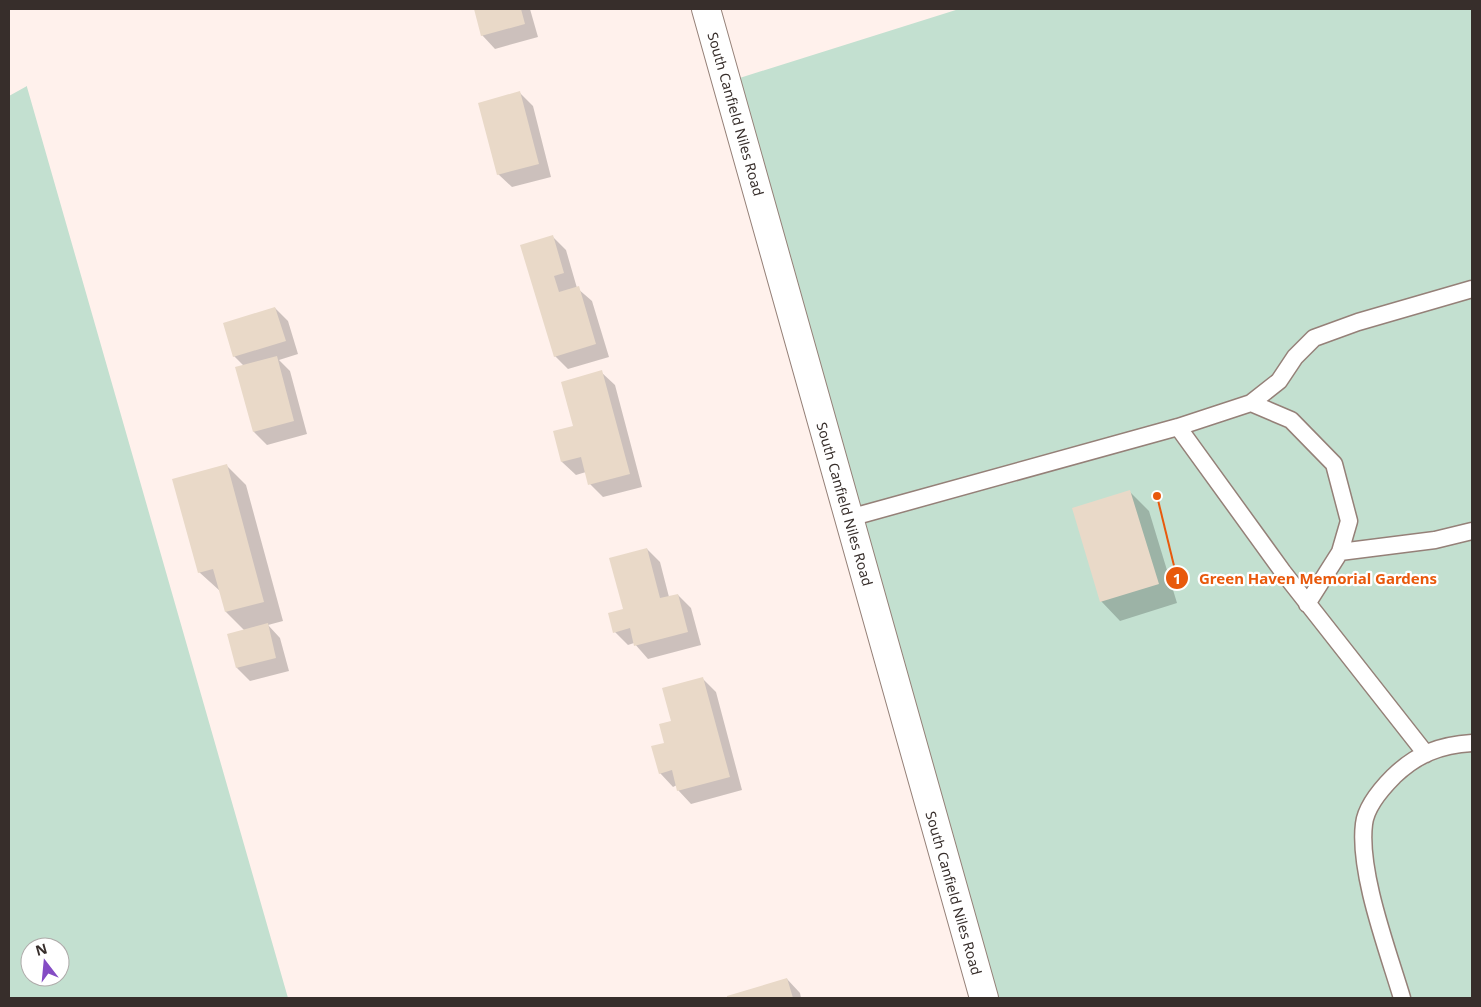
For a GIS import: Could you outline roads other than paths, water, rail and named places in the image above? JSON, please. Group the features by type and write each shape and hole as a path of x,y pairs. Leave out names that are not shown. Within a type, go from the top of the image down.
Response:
{"main road":[{"name":"South Canfield Niles Road","path":"706,9 984,998"}],"lane":[{"path":"849,518 1178,427 1251,403 1279,381 1295,357 1314,338 1358,322 1472,289"},
{"path":"1251,403 1291,420 1334,464 1349,521 1340,552 1308,604"},
{"path":"1178,427 1308,604 1426,754"},
{"path":"1340,552 1435,540 1472,531"},
{"path":"1402,998 1379,924 1365,860 1364,822 1380,791 1409,762 1448,744 1472,743"}],"place":[{"name":"Green Haven Memorial Gardens","path":"1157,496"}]}
